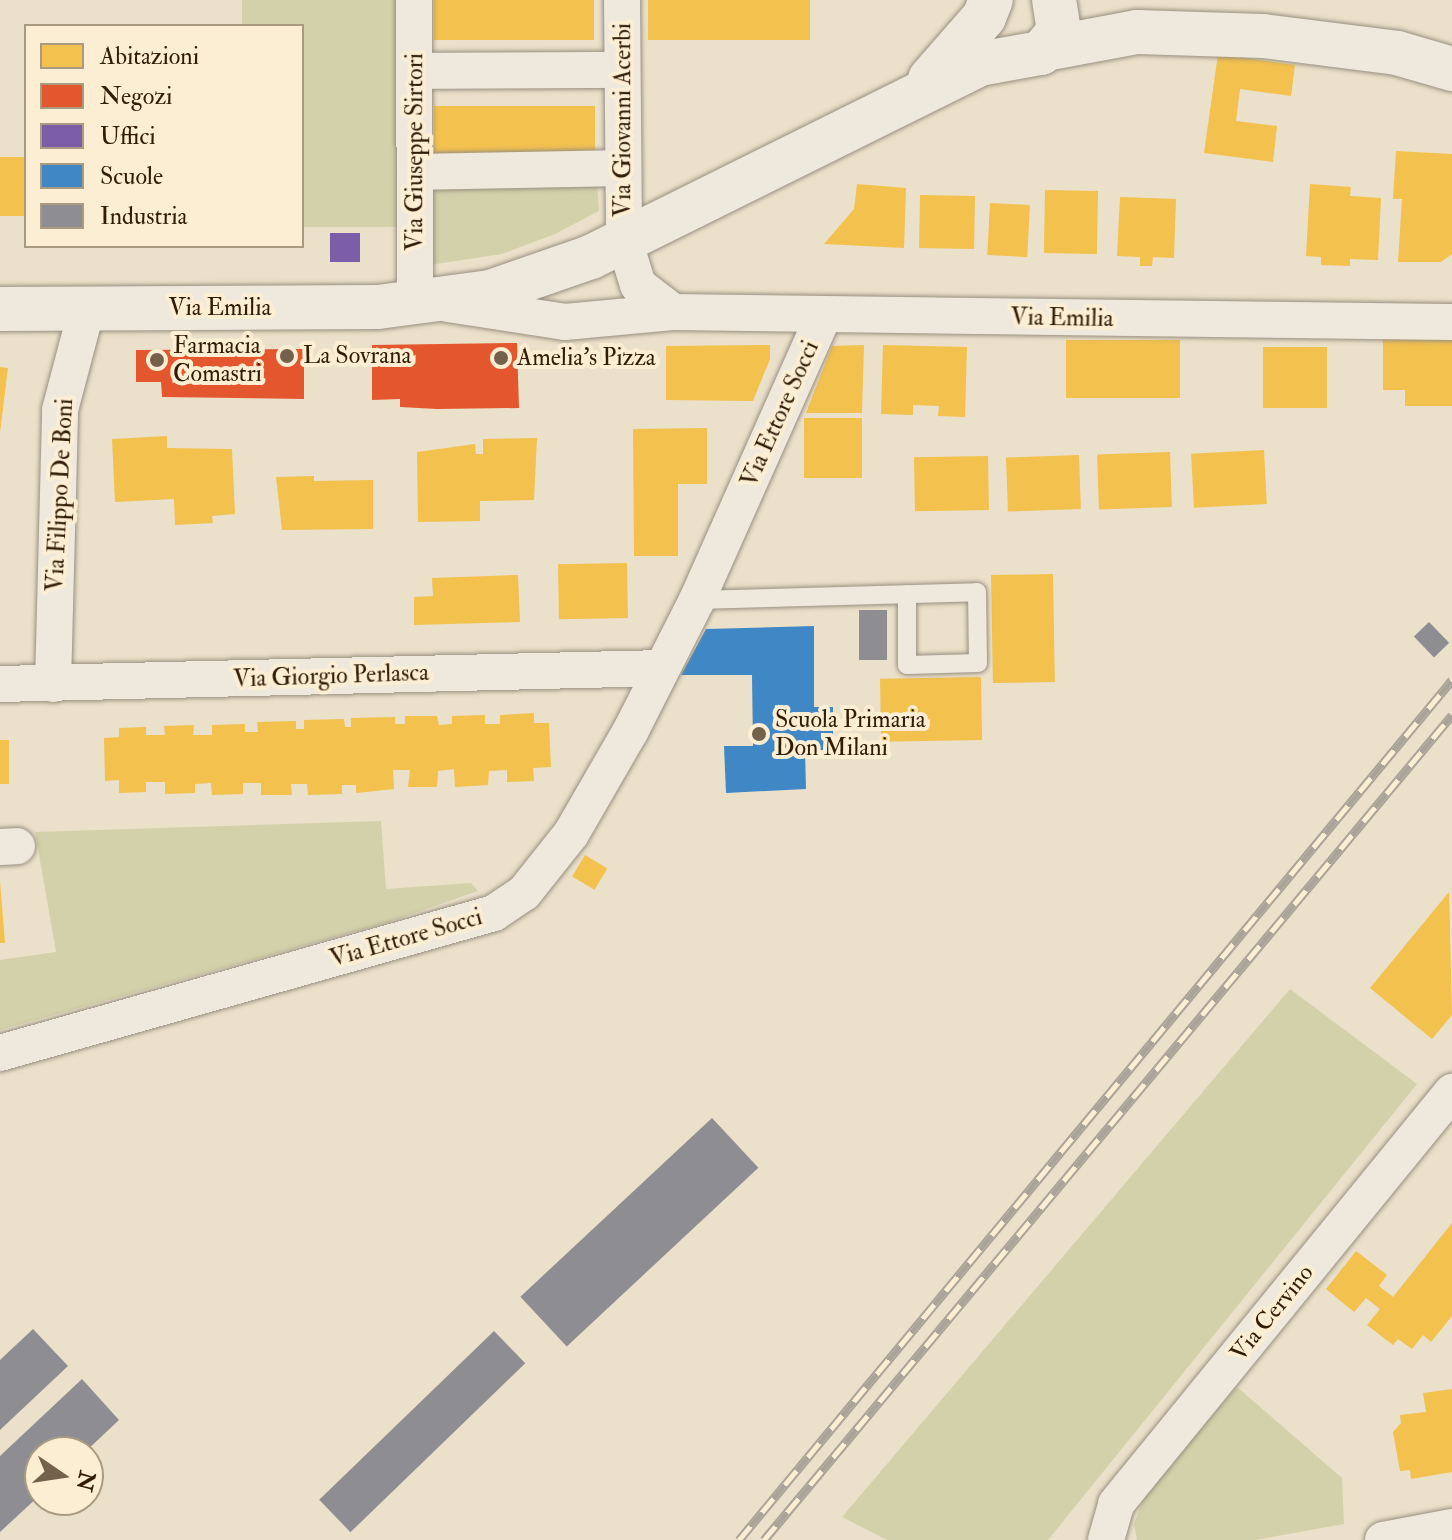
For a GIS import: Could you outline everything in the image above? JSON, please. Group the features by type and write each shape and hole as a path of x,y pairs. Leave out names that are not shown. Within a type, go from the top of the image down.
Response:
{"main road":[{"path":"1032,53 1059,31 1055,1 1137,32"},
{"name":"Via Emilia","path":"987,8 994,44 1032,53"},
{"name":"Via Emilia","path":"915,96 987,8"},
{"path":"1032,53 1137,32 1314,41 1397,53 1452,69"},
{"name":"Via Emilia","path":"0,309 427,303 565,269 979,64 1032,53"}],"street":[{"name":"Via Giuseppe Sirtori","path":"414,0 415,172 427,303"},
{"name":"Via Giovanni Acerbi","path":"622,0 624,240"},
{"path":"414,71 622,70"},
{"path":"415,172 623,168"},
{"path":"624,240 638,285 673,312"},
{"path":"565,269 566,301 578,322"},
{"name":"Via Emilia","path":"427,303 578,322 673,312 1452,322"},
{"name":"Via Filippo De Boni","path":"53,684 60,410 87,308"},
{"name":"Via Ettore Socci","path":"0,1053 506,907 538,878 571,834 662,668 697,600 824,315"},
{"name":"Via Giorgio Perlasca","path":"0,684 662,668"},
{"name":"Via Cervino","path":"1106,1540 1116,1504 1452,1092"},
{"path":"1383,1540 1452,1527"}],"lane":[{"path":"697,600 907,594 977,592 978,663 907,665 907,594"}],"shaded area":[{"path":"242,0 399,0 400,227 304,227 304,24 242,24"},
{"path":"597,180 599,211 555,234 502,254 429,265 428,188"},
{"path":"381,821 386,889 471,883 478,891 389,922 0,1030 0,960 56,952 35,832"},
{"path":"1290,989 1417,1084 1048,1540 887,1540 842,1517"},
{"path":"1237,1387 1342,1478 1344,1524 1255,1540 1137,1540 1134,1524 1145,1494"}],"building: Abitazioni":[{"path":"434,0 594,0 594,40 434,40"},
{"path":"648,0 810,0 810,40 648,40"},
{"path":"1218,54 1295,65 1291,96 1240,89 1236,121 1277,126 1273,162 1204,153"},
{"path":"434,106 595,106 595,155 434,155"},
{"path":"1396,151 1452,154 1452,254 1441,262 1398,262 1402,199 1393,199"},
{"path":"0,157 24,157 24,216 0,216"},
{"path":"857,184 906,188 904,248 824,244 854,209"},
{"path":"1310,184 1351,187 1350,196 1381,198 1378,260 1350,259 1350,266 1321,265 1321,257 1306,256"},
{"path":"1045,190 1098,191 1097,254 1044,253"},
{"path":"920,195 975,196 974,249 919,248"},
{"path":"1120,197 1176,199 1174,258 1153,257 1152,266 1140,266 1140,257 1117,256"},
{"path":"990,203 1030,205 1027,257 987,255"},
{"path":"1383,335 1452,335 1452,406 1405,406 1405,390 1383,390"},
{"path":"1066,340 1180,340 1180,398 1066,398"},
{"path":"770,345 770,359 753,401 666,400 666,346"},
{"path":"864,345 862,413 806,413 832,346"},
{"path":"883,345 967,347 965,417 938,416 939,406 913,405 913,415 881,414"},
{"path":"1263,347 1327,347 1327,408 1263,408"},
{"path":"0,367 8,368 0,433"},
{"path":"804,418 862,418 862,478 804,478"},
{"path":"707,428 707,484 678,484 678,556 634,556 633,429"},
{"path":"167,436 167,448 232,449 235,514 212,516 213,523 175,525 174,499 115,502 112,439"},
{"path":"537,438 534,500 480,501 480,521 418,522 417,452 475,444 476,454 483,454 483,439"},
{"path":"1264,450 1267,504 1194,508 1191,454"},
{"path":"1170,452 1172,507 1099,510 1097,455"},
{"path":"1079,455 1081,509 1008,512 1006,458"},
{"path":"988,456 989,510 915,511 914,457"},
{"path":"314,476 314,481 373,480 373,529 282,530 276,477"},
{"path":"627,563 628,618 559,619 558,564"},
{"path":"1053,574 1055,682 993,683 991,575"},
{"path":"518,575 520,622 414,625 414,597 433,596 432,578"},
{"path":"981,677 982,740 881,742 880,679"},
{"path":"534,713 534,723 549,723 551,767 533,768 534,781 507,782 507,770 489,771 488,785 455,787 454,769 438,771 437,787 408,787 410,770 393,770 394,789 356,793 356,785 342,785 342,794 308,795 307,784 291,784 292,795 261,795 261,783 243,783 243,794 212,795 211,783 195,784 195,793 165,794 165,782 146,782 146,792 119,793 119,780 105,781 104,738 119,737 119,728 146,727 146,735 165,735 164,726 194,725 193,735 212,735 212,725 245,724 245,732 258,732 257,722 296,721 296,729 304,729 304,720 344,719 345,727 351,727 351,718 395,717 395,724 405,724 405,716 437,716 439,725 452,724 452,716 485,715 485,724 500,724 500,715"},
{"path":"0,740 9,740 9,784 0,784"},
{"path":"585,855 607,868 594,890 572,876"},
{"path":"0,881 5,943 0,943"},
{"path":"1449,892 1452,1015 1432,1039 1370,988"},
{"path":"1452,1223 1452,1316 1431,1342 1423,1335 1412,1349 1398,1339 1393,1345 1367,1325 1380,1309 1366,1298 1354,1312 1326,1289 1356,1251 1387,1275 1379,1286 1393,1297"},
{"path":"1452,1389 1452,1472 1411,1479 1410,1470 1400,1471 1393,1432 1401,1423 1400,1415 1426,1412 1423,1393"}],"building: Negozi":[{"path":"517,343 519,408 400,407 400,399 372,400 372,345"},
{"path":"304,349 304,399 162,397 161,382 136,382 136,350"}],"building: Uffici":[{"path":"330,233 360,233 360,262 330,262"}],"building: Scuole":[{"name":"Scuola Primaria Don Milani","path":"814,626 814,707 833,707 833,750 805,750 806,789 726,793 724,746 753,746 752,675 681,675 706,629"}],"building: Industria":[{"path":"859,610 887,610 887,660 859,660"},
{"path":"1429,622 1449,643 1434,657 1414,637"},
{"path":"712,1118 758,1168 567,1346 520,1297"},
{"path":"33,1329 68,1366 0,1430 0,1360"},
{"path":"494,1331 525,1363 350,1532 319,1500"},
{"path":"82,1379 119,1420 102,1436 24,1436 24,1510 0,1532 0,1456"}],"railway":[{"path":"739,1540 1452,680"},
{"path":"764,1540 1452,715"}],"place":[{"name":"La Sovrana","path":"287,356"},
{"name":"Amelia’s Pizza","path":"501,358"},
{"name":"Farmacia Comastri","path":"157,360"},
{"name":"Scuola Primaria Don Milani","path":"759,734"}]}
